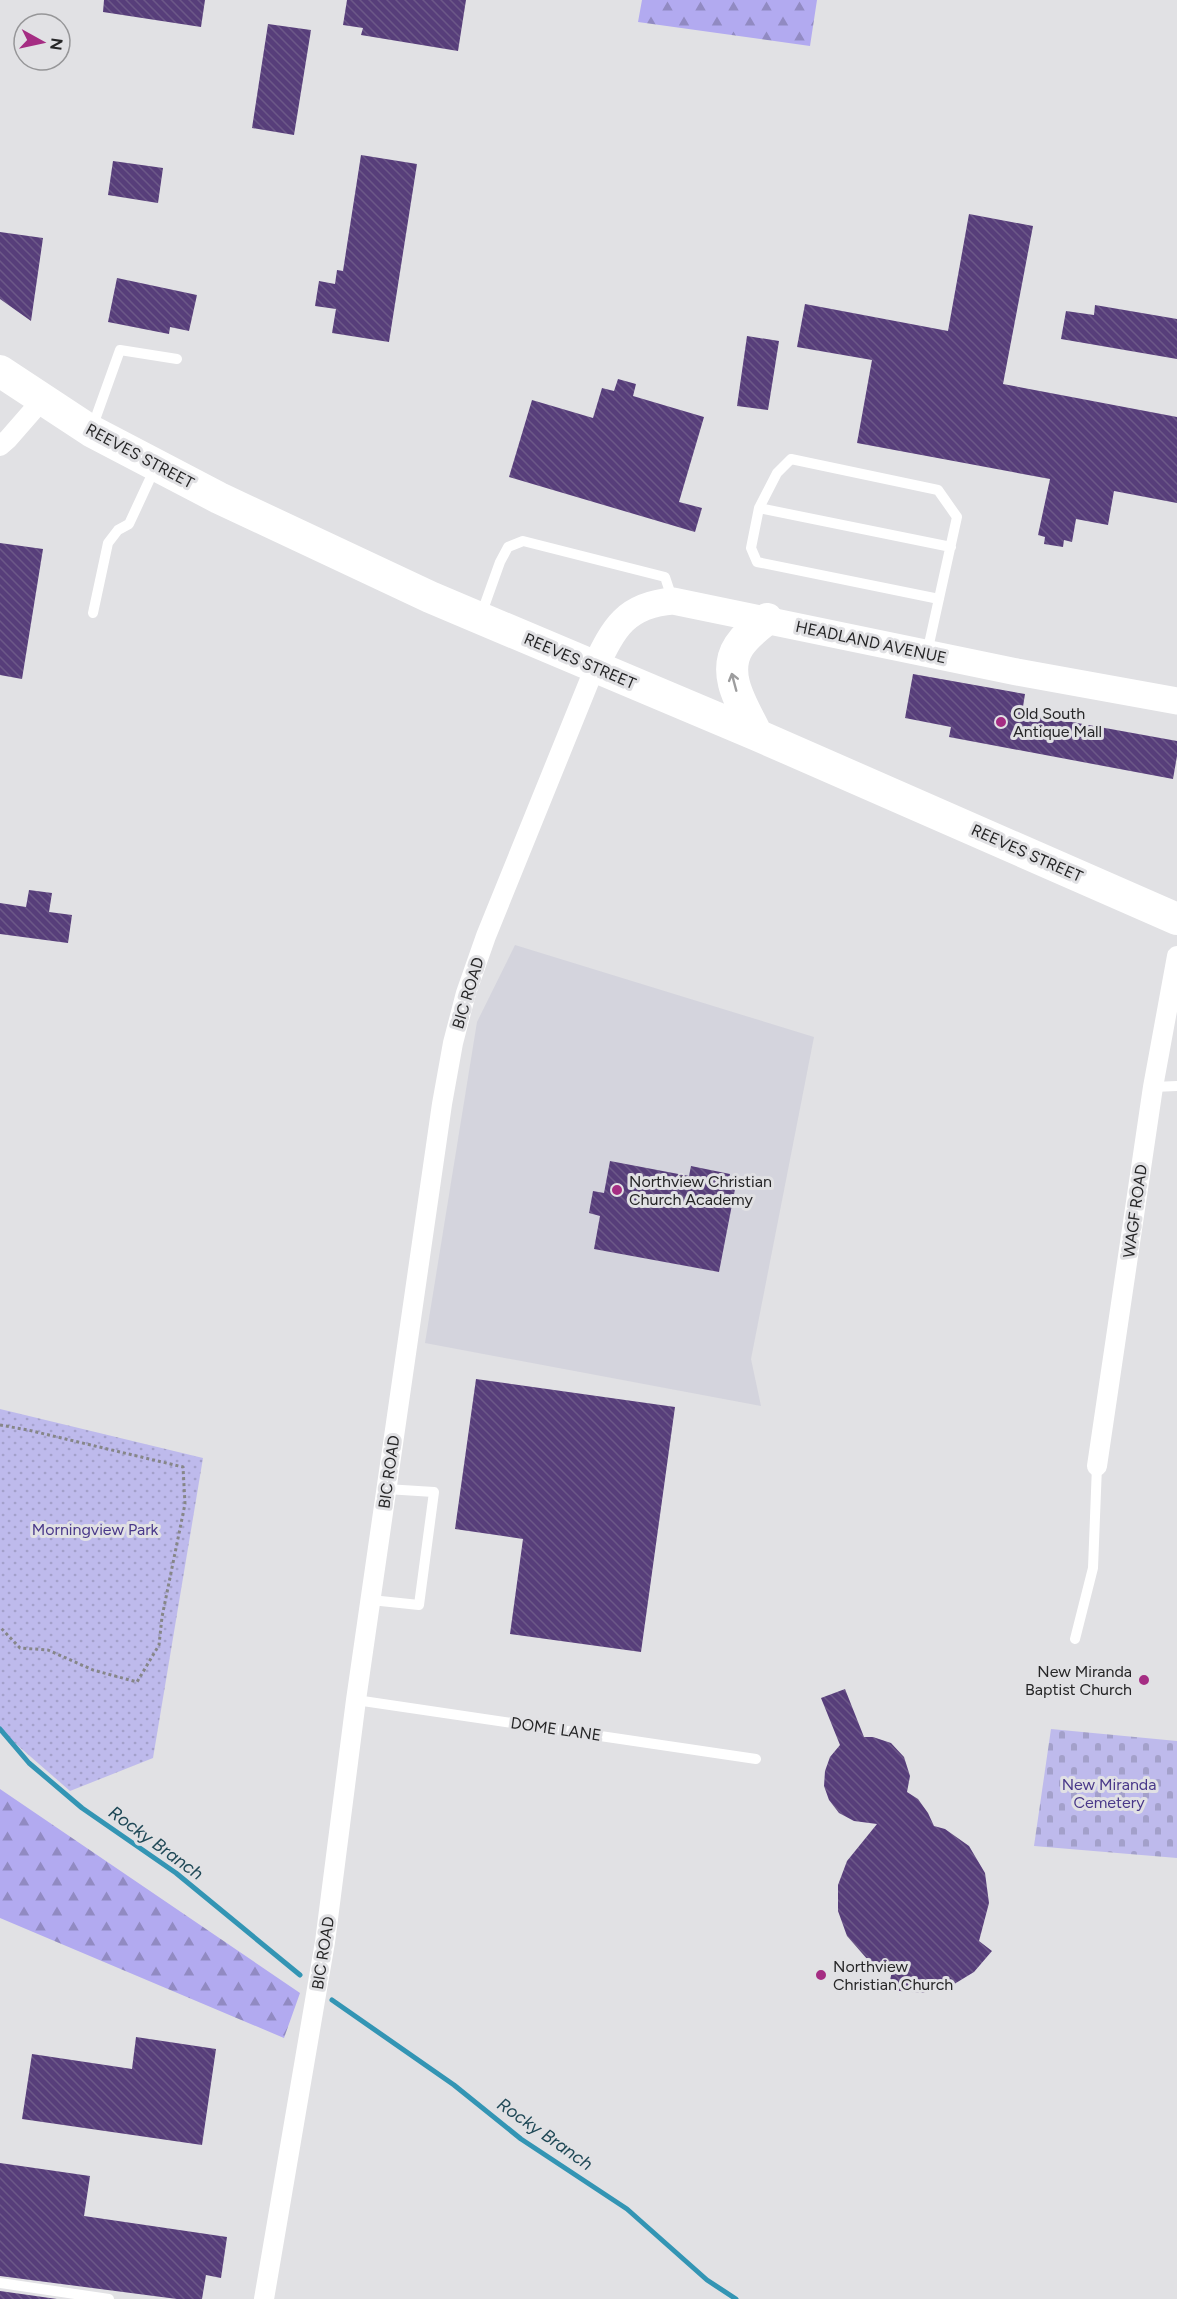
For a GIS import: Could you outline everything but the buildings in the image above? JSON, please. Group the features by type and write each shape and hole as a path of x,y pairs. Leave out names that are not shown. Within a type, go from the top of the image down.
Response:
{"main road":[{"name":"REEVES STREET","path":"0,371 91,431 240,508 430,597 757,735 1177,919"},
{"name":"HEADLAND AVENUE","path":"596,667 612,632 625,619 646,606 673,601 927,654 1177,701"},
{"path":"757,735 733,684 731,671 738,646 766,619"}],"street":[{"path":"0,446 8,440 42,400"},
{"name":"BIC ROAD","path":"264,2299 326,1942 370,1600 442,1104 453,1043 466,993 486,936 596,667"},
{"name":"WAGF ROAD","path":"1097,1466 1153,1087 1175,993 1177,956"}],"lane":[{"path":"91,431 120,351 177,359"},
{"path":"927,654 957,517 938,490 790,459 777,473 759,508 751,548 757,562 939,599"},
{"path":"93,613 108,543 118,530 129,524 156,465"},
{"path":"759,508 951,547"},
{"path":"480,618 500,562 508,548 522,542 665,577 673,601"},
{"path":"1153,1087 1177,1086"},
{"path":"1075,1640 1093,1568 1097,1466"},
{"path":"370,1600 419,1605 434,1492 386,1490"},
{"name":"DOME LANE","path":"356,1700 756,1759"},
{"path":"0,2283 109,2299"}],"path":[{"path":"0,1425 183,1467 185,1504 162,1617 159,1645 137,1682 93,1670 48,1650 20,1648 0,1628"}],"shaded area":[{"name":"Northview Christian Church Academy","path":"515,945 814,1037 751,1359 761,1406 425,1343 477,1022"}],"green space":[{"path":"642,0 817,0 810,46 638,22"},
{"name":"Morningview Park","path":"0,1409 203,1458 153,1758 70,1791 0,1730"},
{"name":"New Miranda Cemetery","path":"1051,1729 1177,1741 1177,1858 1034,1846"},
{"path":"0,1789 300,1993 284,2038 0,1918"}],"waterway":[{"name":"Rocky Branch","path":"0,1729 29,1763 82,1808 176,1873 300,1975"},
{"name":"Rocky Branch","path":"332,2000 454,2085 521,2139 627,2209 707,2280 736,2299"}],"place":[{"name":"Old South Antique Mall","path":"1001,722"},
{"name":"Northview Christian Church Academy","path":"617,1190"},
{"name":"New Miranda Baptist Church","path":"1144,1680"},
{"name":"Northview Christian Church","path":"821,1975"}]}
